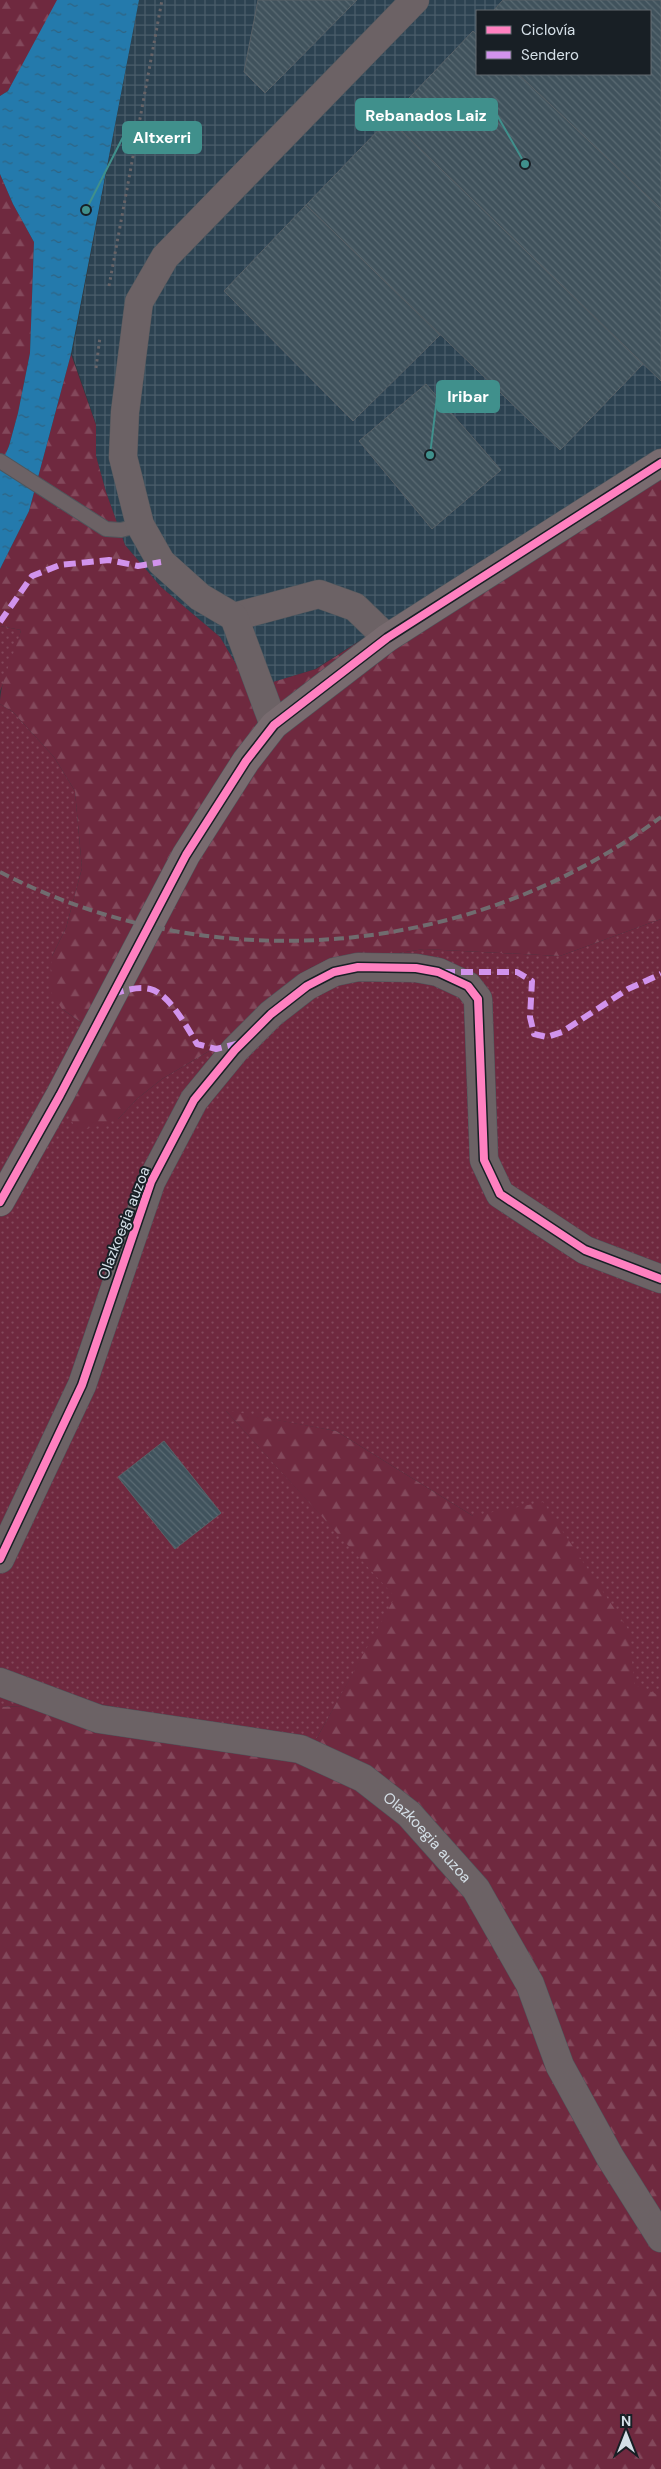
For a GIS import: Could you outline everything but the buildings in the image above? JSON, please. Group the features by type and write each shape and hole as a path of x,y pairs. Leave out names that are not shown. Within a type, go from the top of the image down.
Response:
{"street":[{"path":"274,725 234,617 200,597 160,562 140,525 123,457 125,412 139,302 165,257 415,0"},
{"path":"0,1202 60,1095 186,855 246,761 274,725 387,638 661,463"},
{"path":"234,617 319,594 355,607 387,638"},
{"name":"Olazkoegia auzoa","path":"0,1559 82,1384 151,1182 194,1100 235,1050 271,1014 307,986 334,972 358,968 416,968 438,972 468,986 478,998 484,1160 500,1194 585,1250 661,1279"},
{"name":"Olazkoegia auzoa","path":"0,1682 99,1719 300,1750 363,1778 409,1814 476,1889 530,1984 560,2066 610,2157 661,2238"}],"lane":[{"path":"0,461 106,529 121,530 140,525"}],"shaded area":[{"path":"139,0 661,0 661,448 315,669 274,682 242,674 220,637 161,587 125,545 106,492 96,456 96,424 72,354"}],"green space":[{"path":"0,0 57,0 57,3 8,91 0,96"},
{"path":"0,174 13,204 34,242 30,353 18,413 9,446 0,467"},
{"path":"71,354 96,425 96,456 106,492 125,545 161,587 220,637 242,674 273,682 316,669 661,448 661,919 560,956 424,949 311,967 243,1031 162,1079 138,1098 118,1119 77,1132 69,1115 82,1023 62,1009 49,989 52,956 66,928 82,868 75,791 54,757 13,712 0,704 2,686 21,630 0,626 0,569 29,511"},
{"path":"0,626 21,630 15,655 0,691"},
{"path":"0,704 13,712 54,757 75,791 82,868 66,928 52,956 62,1009 82,1023 118,1119 138,1098 162,1079 243,1031 311,967 424,949 560,956 661,919 661,1904 473,1516 336,1431 226,1411 396,1597 313,1745 94,1703 0,1707"},
{"path":"225,1410 336,1431 473,1516 543,1502 628,1629 635,1685 661,1696 661,2469 0,2469 0,1707 94,1703 313,1745 395,1597"}],"water":[{"path":"57,0 139,0 71,354 29,511 0,569 0,467 9,446 18,413 30,353 34,242 13,204 0,174 0,96 8,91"}],"railway":[{"path":"0,872 81,907 165,929 252,940 338,939 424,926 508,901 587,865 661,817"}],"marked path":[{"path":"0,622 32,576 60,565 109,560 138,566 161,562"},
{"path":"443,972 517,972 532,981 530,1017 534,1034 547,1037 562,1032 628,989 661,974"},
{"path":"112,994 135,988 150,989 157,992 171,1004 197,1044 216,1049 240,1043"}],"cycle path":[{"path":"0,1202 60,1095 186,855 246,761 274,725 387,638 661,463"},
{"path":"0,1559 82,1385 151,1182 194,1100 235,1050 271,1014 307,986 334,972 358,967 416,968 438,972 468,986 478,999 484,1160 500,1194 585,1250 661,1279"}],"place":[{"name":"Rebanados Laiz","path":"525,164"},
{"name":"Altxerri","path":"86,210"},
{"name":"Iribar","path":"430,455"}]}
